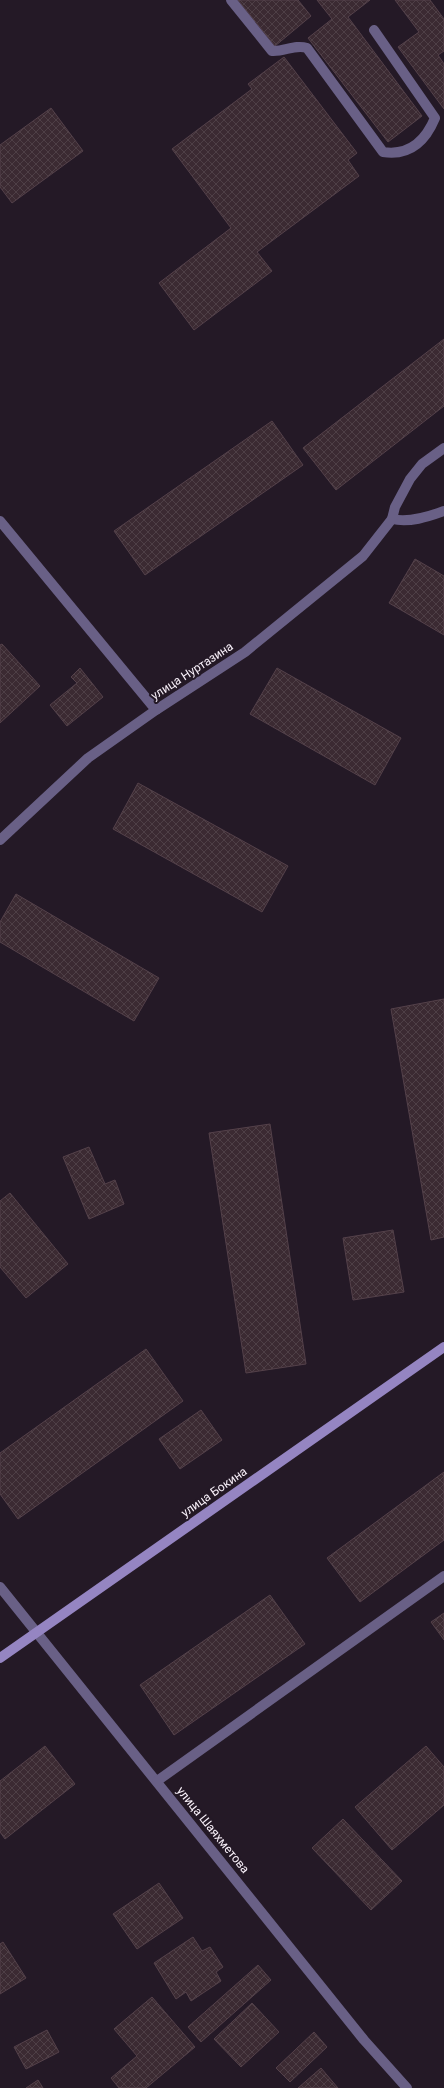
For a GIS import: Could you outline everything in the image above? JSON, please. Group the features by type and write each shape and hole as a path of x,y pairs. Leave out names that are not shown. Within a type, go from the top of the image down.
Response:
{"street":[{"path":"231,0 272,51 300,46 306,48 383,152 396,154 414,147 431,128 435,118 374,30"},
{"name":"улица Нуртазина","path":"0,840 88,758 156,710 245,652 363,556 392,519 395,507 410,479 422,464 444,448"},
{"path":"392,519 404,521 444,511"},
{"path":"0,521 156,710"},
{"name":"улица Бокина","path":"0,1658 444,1347"},
{"path":"157,1780 444,1576"},
{"name":"улица Шаяхметова","path":"0,1587 157,1780 364,2040 407,2088"}],"building":[{"path":"238,0 298,0 311,16 275,46"},
{"path":"317,0 370,0 348,17 422,116 388,142 308,38 332,19"},
{"path":"395,0 430,0 444,19 444,51 438,55 444,64 444,109 398,47 419,32"},
{"path":"284,57 357,153 348,160 359,176 257,252 272,271 194,330 159,283 231,228 172,149 252,89 248,84"},
{"path":"51,108 83,151 12,203 0,187 0,145"},
{"path":"444,339 444,406 336,490 303,448"},
{"path":"272,421 303,465 145,575 114,531"},
{"path":"415,559 444,576 444,635 389,603"},
{"path":"2,644 40,686 0,723 0,645"},
{"path":"80,668 103,697 67,726 50,705 77,683 71,677"},
{"path":"277,668 401,738 375,785 250,714"},
{"path":"138,783 288,866 262,912 113,829"},
{"path":"16,894 159,978 134,1021 0,942 0,922"},
{"path":"444,999 444,1237 431,1240 391,1009"},
{"path":"270,1124 306,1364 246,1373 209,1133"},
{"path":"89,1147 105,1184 115,1180 124,1204 89,1219 63,1157"},
{"path":"10,1193 68,1264 26,1298 0,1267 0,1201"},
{"path":"393,1230 404,1292 353,1300 343,1238"},
{"path":"146,1349 183,1401 18,1519 0,1494 0,1453"},
{"path":"201,1410 222,1440 180,1469 159,1439"},
{"path":"444,1472 444,1540 360,1602 327,1558"},
{"path":"270,1595 305,1644 174,1735 140,1685"},
{"path":"444,1613 444,1640 431,1622"},
{"path":"45,1746 75,1784 5,1839 0,1832 0,1781"},
{"path":"426,1746 444,1767 444,1805 392,1850 355,1807"},
{"path":"343,1819 402,1881 371,1910 312,1848"},
{"path":"159,1883 183,1918 137,1949 113,1914"},
{"path":"193,1937 202,1951 210,1947 223,1967 216,1972 221,1981 191,2001 186,1992 176,1999 154,1963"},
{"path":"3,1942 26,1978 0,1994 0,1944"},
{"path":"258,1965 271,1980 201,2042 188,2027"},
{"path":"152,1997 195,2047 146,2088 119,2088 111,2078 137,2056 114,2029"},
{"path":"252,2003 279,2032 241,2067 214,2039"},
{"path":"47,2030 59,2052 26,2069 14,2047"},
{"path":"314,2032 327,2047 290,2082 276,2068"},
{"path":"321,2068 338,2088 298,2088"},
{"path":"38,2080 43,2088 26,2088"}]}
